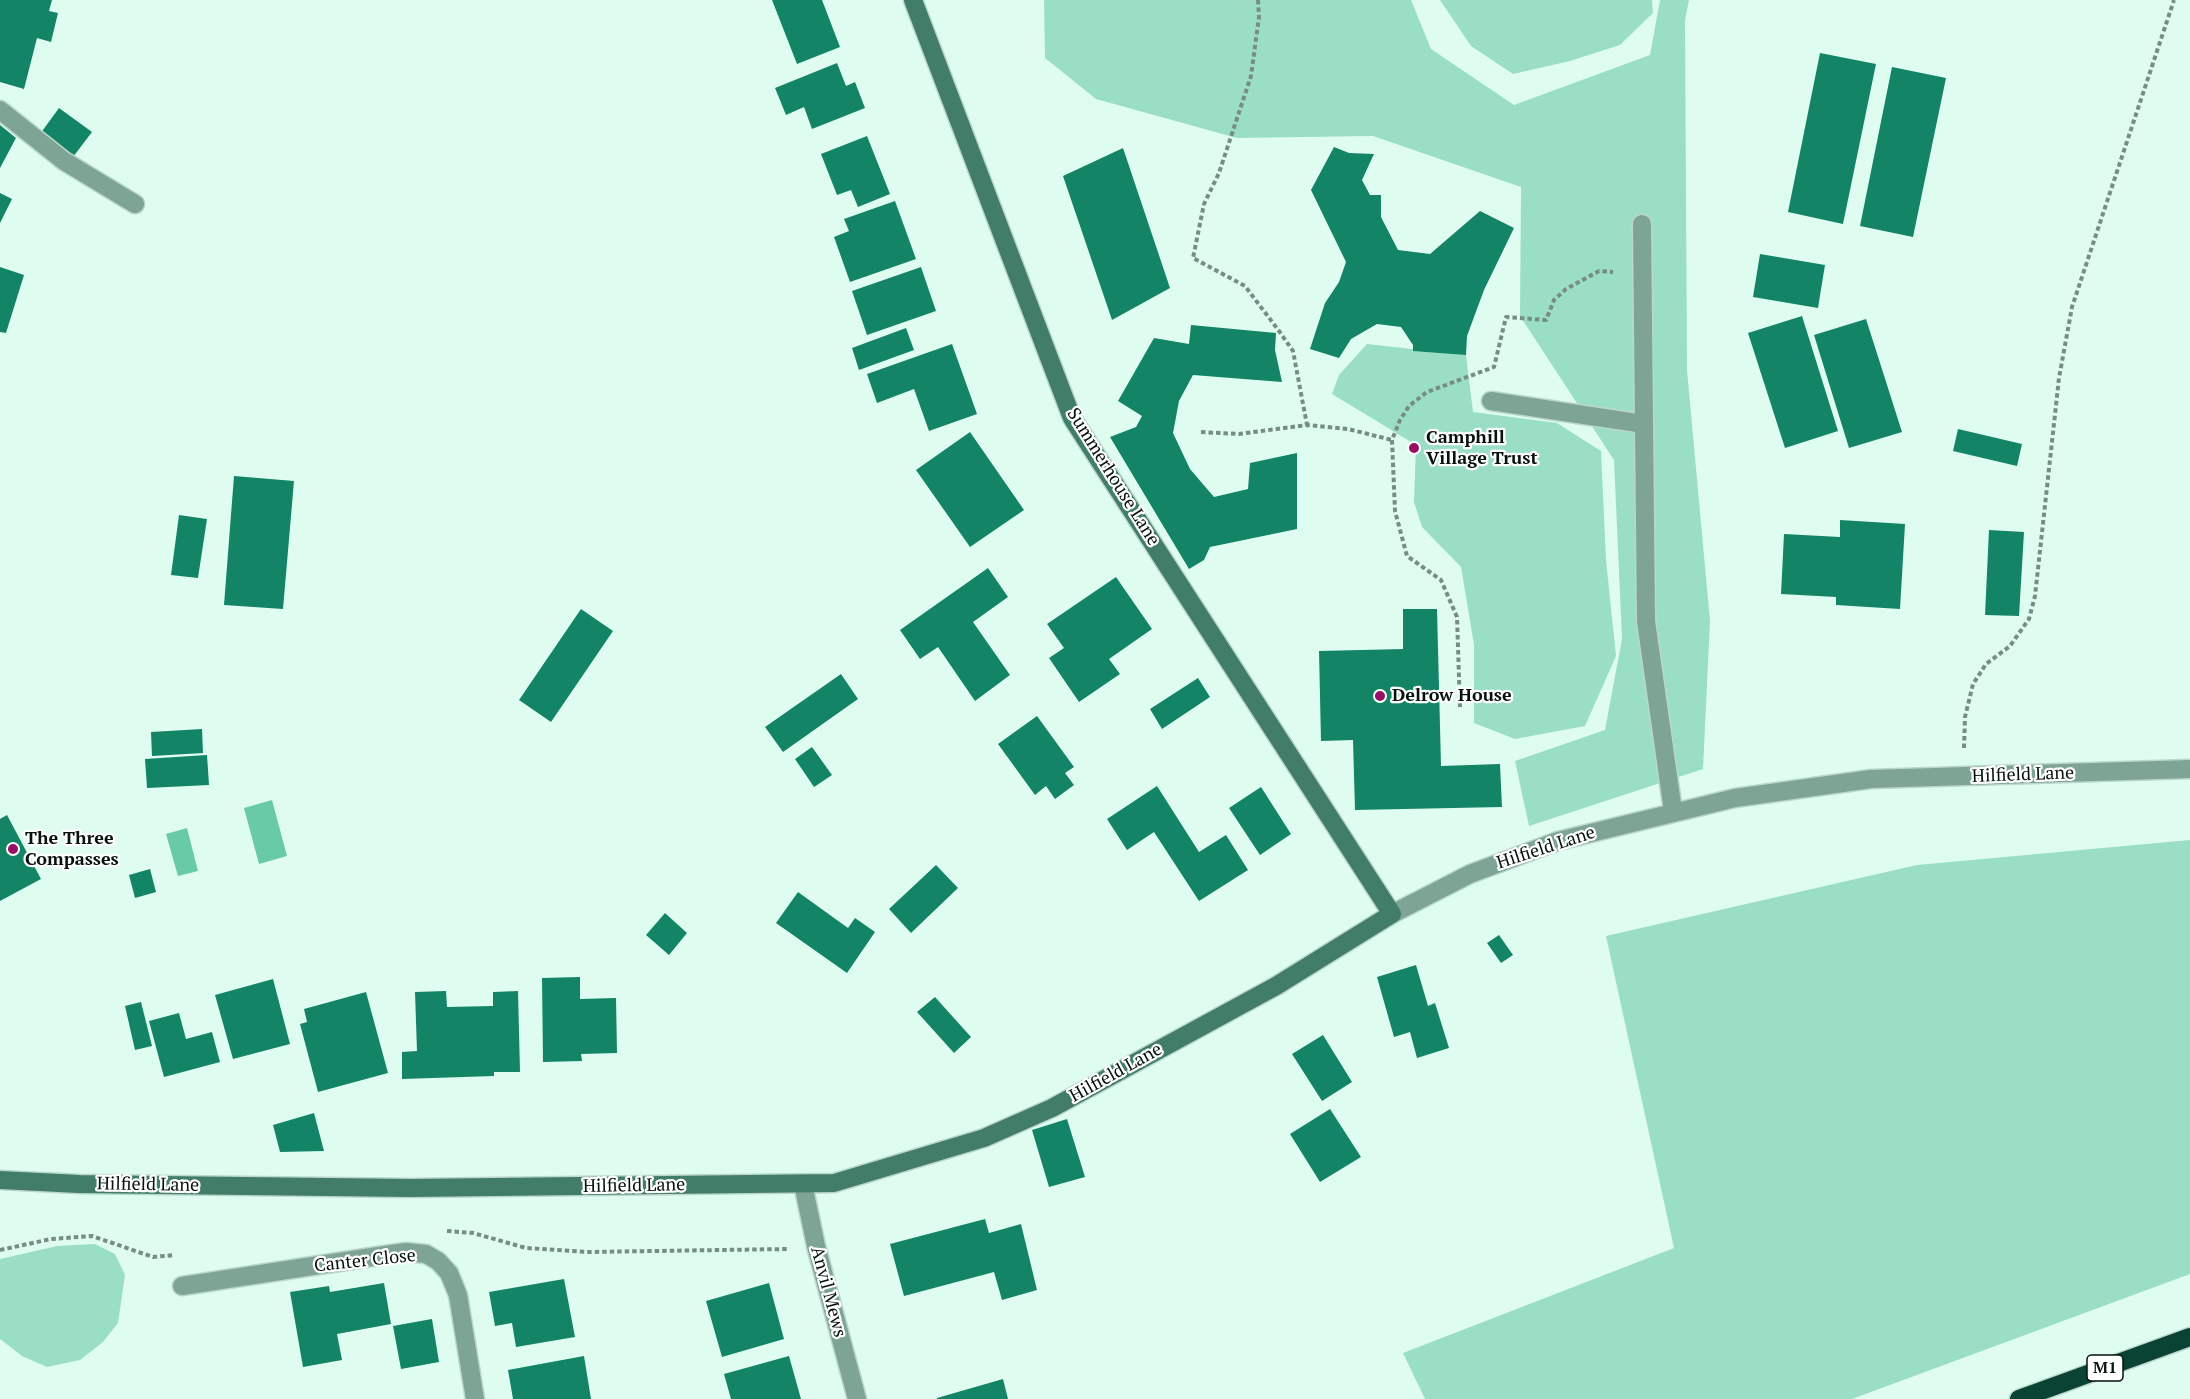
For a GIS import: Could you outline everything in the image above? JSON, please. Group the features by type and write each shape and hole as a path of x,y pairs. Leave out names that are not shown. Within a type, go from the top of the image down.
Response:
{"highway":[{"name":"M1","path":"2019,1399 2190,1337"}],"street":[{"name":"Summerhouse Lane","path":"913,0 1072,418 1392,914"},
{"path":"0,110 64,161 135,204"},
{"path":"1642,224 1646,621 1673,811"},
{"path":"1491,401 1644,424"},
{"name":"Hilfield Lane","path":"0,1180 79,1184 410,1188 834,1184 974,1142 1052,1108 1276,986 1392,914 1470,874 1558,841 1673,811 1735,798 1871,779 2190,769"},
{"name":"Anvil Mews","path":"803,1184 816,1246 857,1399"},
{"name":"Canter Close","path":"182,1286 406,1252 426,1254 438,1261 449,1273 458,1295 475,1399"}],"path":[{"path":"1258,0 1259,17 1251,76 1219,173 1204,204 1193,258 1245,286 1293,351 1307,425"},
{"path":"1965,777 1965,717 1972,684 1986,664 2010,646 2029,619 2035,596 2059,378 2072,307 2174,0"},
{"path":"1460,707 1457,617 1441,580 1407,556 1395,511 1392,440 1400,420 1409,406 1427,392 1494,367 1506,317 1546,320 1554,300 1566,289 1599,271 1622,272 1643,279"},
{"path":"1201,432 1239,434 1307,425 1348,429 1392,440"}],"shaded area":[{"path":"1044,0 1411,0 1431,49 1514,105 1650,55 1660,0 1689,0 1685,20 1687,370 1710,621 1703,769 1529,826 1515,761 1605,730 1622,639 1614,460 1520,316 1521,187 1373,136 1237,138 1096,99 1045,58"},
{"path":"1440,0 1652,0 1653,13 1620,45 1570,61 1513,74 1471,46"},
{"path":"1367,344 1466,355 1473,412 1557,423 1601,451 1606,560 1616,656 1585,726 1515,739 1474,723 1474,645 1461,567 1422,527 1414,502 1416,445 1332,394 1339,375"},
{"path":"272,800 287,856 259,864 244,808"},
{"path":"187,828 198,871 178,876 166,834"},
{"path":"2190,840 2190,1274 1852,1399 1425,1399 1403,1353 1674,1248 1606,936 1917,865"},
{"path":"95,1244 115,1254 125,1275 118,1323 103,1342 80,1360 47,1367 22,1356 0,1339 0,1259 57,1246"}],"building":[{"path":"0,0 52,0 49,11 58,13 51,42 37,38 24,89 0,82"},
{"path":"772,0 822,0 840,47 797,64"},
{"path":"1820,53 1876,64 1843,224 1788,212"},
{"path":"837,63 846,86 855,82 865,108 812,129 804,107 786,115 775,88"},
{"path":"1892,67 1946,78 1913,237 1860,226"},
{"path":"59,108 92,132 73,157 40,134"},
{"path":"0,125 16,138 0,168"},
{"path":"867,136 890,194 858,207 851,190 837,195 821,154"},
{"path":"1334,147 1349,153 1374,154 1362,180 1370,195 1381,195 1381,217 1398,250 1430,254 1480,211 1514,228 1484,290 1467,336 1466,355 1413,351 1413,345 1401,327 1377,324 1351,339 1339,358 1310,349 1325,303 1339,282 1346,262 1311,190"},
{"path":"1123,148 1170,288 1112,320 1063,176"},
{"path":"0,193 12,199 0,223"},
{"path":"895,201 916,259 850,282 834,237 849,231 844,219"},
{"path":"1760,254 1825,265 1818,308 1753,297"},
{"path":"0,267 24,275 6,333 0,332"},
{"path":"921,267 936,311 867,335 852,291"},
{"path":"1802,316 1838,431 1785,448 1748,333"},
{"path":"1866,319 1902,432 1849,448 1814,335"},
{"path":"1191,325 1276,333 1275,350 1282,382 1193,375 1179,401 1173,433 1190,469 1214,497 1248,489 1250,463 1297,453 1297,529 1210,547 1204,560 1189,569 1110,437 1136,427 1142,416 1118,401 1154,338 1189,344"},
{"path":"906,328 914,350 859,370 852,348"},
{"path":"952,344 977,414 929,431 914,389 877,403 867,374"},
{"path":"1958,429 2022,444 2017,466 1953,451"},
{"path":"970,432 1024,510 970,547 916,470"},
{"path":"234,476 294,481 283,609 224,605"},
{"path":"179,515 207,519 198,578 171,575"},
{"path":"1840,520 1905,524 1900,609 1836,605 1836,597 1781,594 1784,534 1840,537"},
{"path":"1989,530 2024,532 2019,616 1985,615"},
{"path":"988,568 1008,597 973,622 1010,675 975,701 938,647 920,659 900,630"},
{"path":"1116,577 1152,629 1109,659 1120,674 1079,702 1049,658 1064,648 1047,624"},
{"path":"581,609 613,631 551,722 519,700"},
{"name":"Delrow House","path":"1403,609 1437,609 1441,766 1500,764 1502,807 1355,810 1353,740 1321,741 1319,651 1403,649"},
{"path":"841,674 858,699 783,752 765,727"},
{"path":"1198,678 1210,697 1162,729 1150,709"},
{"path":"1037,716 1074,767 1065,773 1074,785 1055,799 1046,786 1035,795 998,744"},
{"path":"202,729 203,753 152,756 151,732"},
{"path":"812,747 832,775 814,787 795,759"},
{"path":"207,755 209,785 147,788 145,759"},
{"path":"1157,786 1199,852 1226,835 1248,870 1199,901 1154,832 1127,850 1107,819"},
{"path":"1261,787 1291,834 1260,855 1229,808"},
{"name":"The Three Compasses","path":"7,815 41,879 0,901 0,819"},
{"path":"936,865 958,888 911,933 889,909"},
{"path":"150,869 156,892 135,898 129,875"},
{"path":"798,892 848,928 855,918 875,932 847,973 776,923"},
{"path":"665,913 687,933 669,955 646,935"},
{"path":"1499,935 1513,955 1501,963 1487,943"},
{"path":"1416,965 1428,1006 1435,1003 1449,1048 1417,1058 1410,1032 1394,1037 1377,977"},
{"path":"580,977 580,999 616,998 617,1053 581,1054 582,1061 543,1062 542,978"},
{"path":"273,979 290,1044 233,1059 215,995"},
{"path":"446,991 447,1007 493,1006 493,992 518,991 520,1072 494,1072 494,1076 402,1079 402,1052 417,1051 415,992"},
{"path":"366,992 388,1073 318,1092 300,1024 307,1022 304,1009"},
{"path":"935,997 971,1037 954,1053 917,1012"},
{"path":"141,1002 152,1046 135,1050 125,1006"},
{"path":"179,1013 186,1039 212,1032 220,1062 164,1077 149,1021"},
{"path":"1323,1035 1352,1082 1322,1101 1292,1054"},
{"path":"1330,1109 1361,1157 1320,1182 1290,1134"},
{"path":"314,1113 324,1151 280,1152 273,1125"},
{"path":"1067,1119 1085,1177 1049,1187 1032,1130"},
{"path":"985,1219 989,1233 1021,1224 1037,1290 1002,1300 994,1272 904,1296 890,1244"},
{"path":"564,1279 575,1337 516,1347 512,1323 495,1326 489,1292"},
{"path":"384,1283 391,1324 337,1334 342,1360 303,1367 290,1292 329,1286 330,1292"},
{"path":"769,1283 784,1339 722,1357 706,1301"},
{"path":"432,1319 439,1362 401,1369 393,1326"},
{"path":"584,1356 591,1399 513,1399 508,1370"},
{"path":"789,1356 801,1399 731,1399 724,1374"},
{"path":"1003,1379 1008,1399 937,1399 937,1398"}],"place":[{"name":"Camphill Village Trust","path":"1414,448"},
{"name":"Delrow House","path":"1380,696"},
{"name":"The Three Compasses","path":"13,849"}]}
